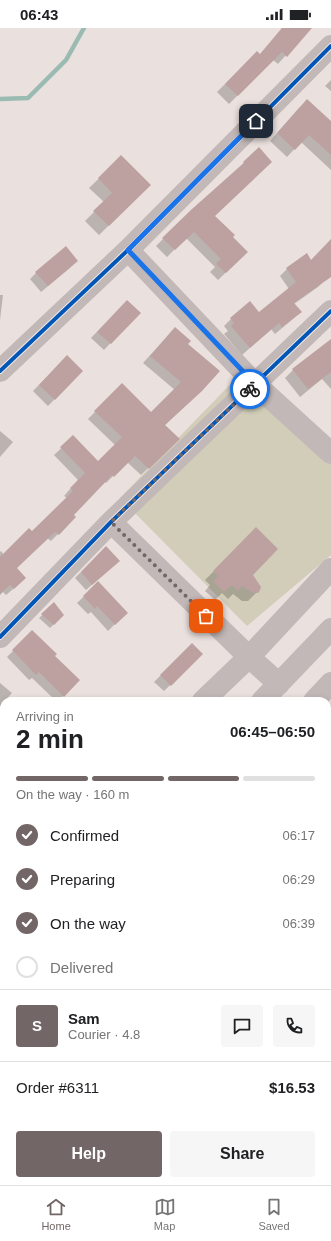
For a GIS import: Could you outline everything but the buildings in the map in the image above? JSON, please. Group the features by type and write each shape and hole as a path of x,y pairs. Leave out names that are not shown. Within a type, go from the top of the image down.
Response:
{"street":[{"path":"0,371 128,250 331,46"},
{"path":"128,250 255,384 331,453"},
{"path":"0,637 111,522 331,311"},
{"path":"111,522 249,657 279,684"},
{"path":"208,697 249,657 331,569"},
{"path":"266,697 328,639"},
{"path":"318,697 331,683"}],"shaded area":[{"path":"250,364 331,447 331,555 247,626 120,498"}],"waterway":[{"path":"0,99 28,98 66,60 84,28"}],"cycle path":[{"path":"0,371 128,250 331,46"},
{"path":"0,637 111,522 331,311"}],"way so far":[{"path":"206,616 111,522 250,389"}],"route":[{"path":"250,389 255,384 128,250 256,121"}]}
